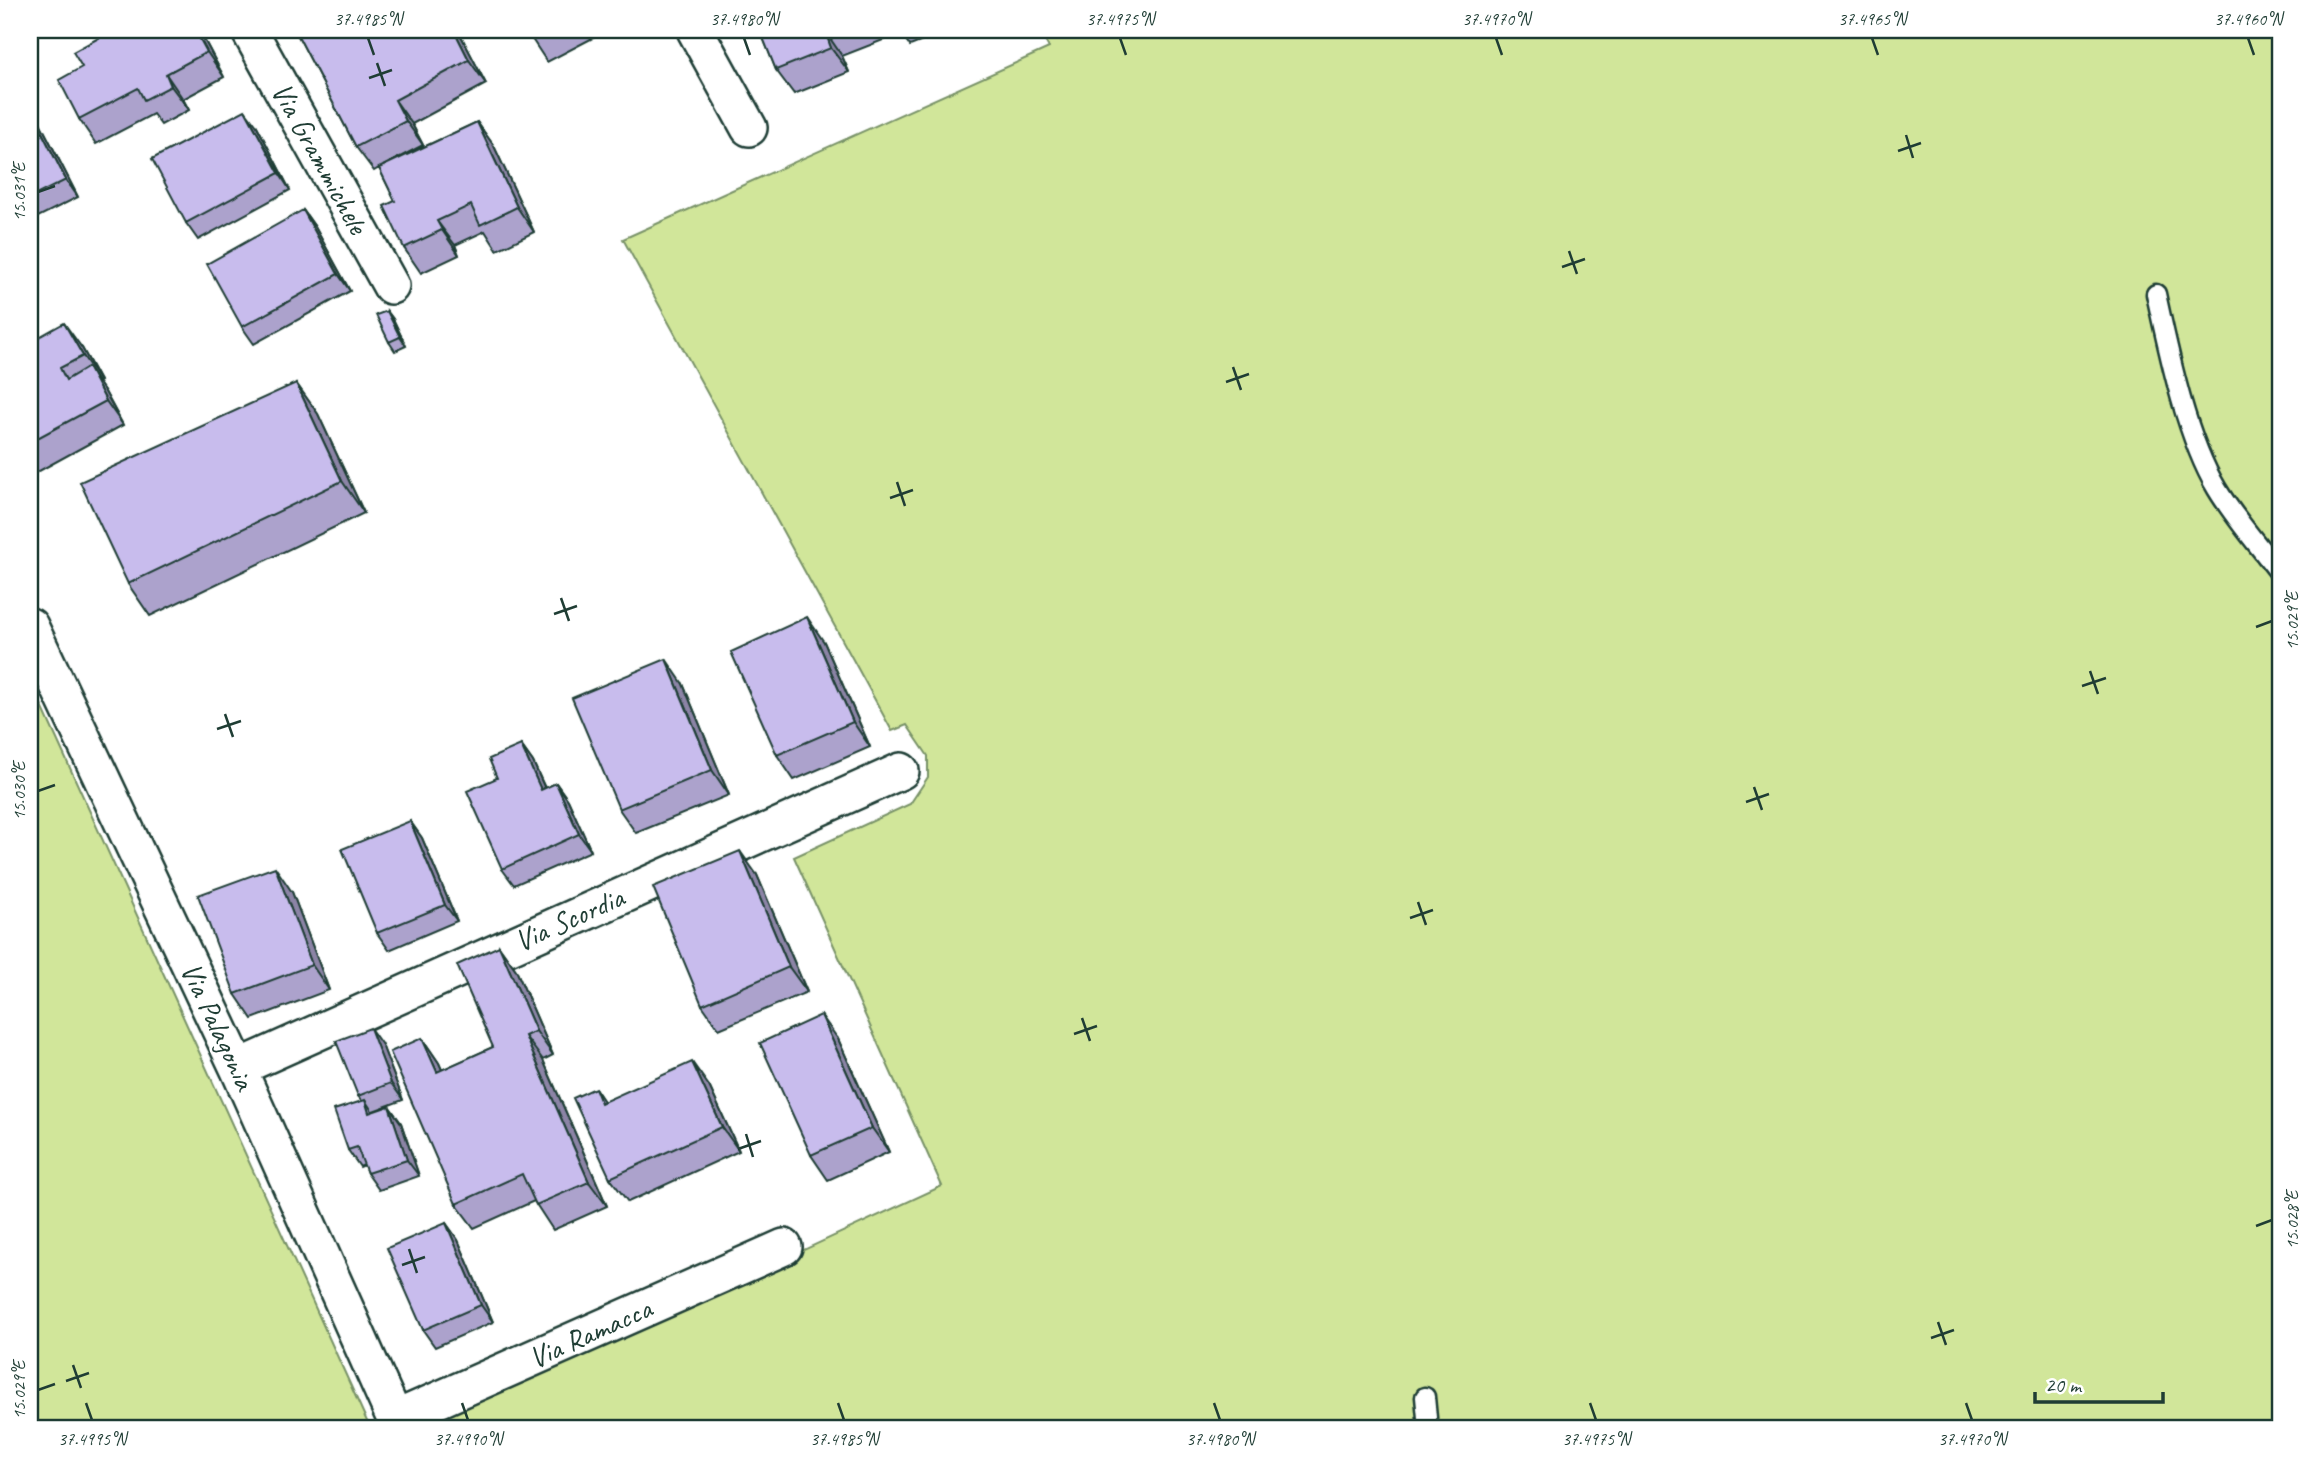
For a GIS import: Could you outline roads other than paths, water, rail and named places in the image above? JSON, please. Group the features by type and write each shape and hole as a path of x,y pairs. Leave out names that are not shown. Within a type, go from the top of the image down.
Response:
{"street":[{"name":"Via Grammichele","path":"249,30 391,286"},
{"path":"695,30 749,128"},
{"name":"Via Palagonia","path":"30,626 238,1068 397,1424"},
{"name":"Via Scordia","path":"238,1068 901,771"},
{"name":"Via Ramacca","path":"397,1424 784,1247"}],"lane":[{"path":"2156,294 2170,357 2195,439 2217,489 2281,575"},
{"path":"1425,1397 1428,1428"}]}
